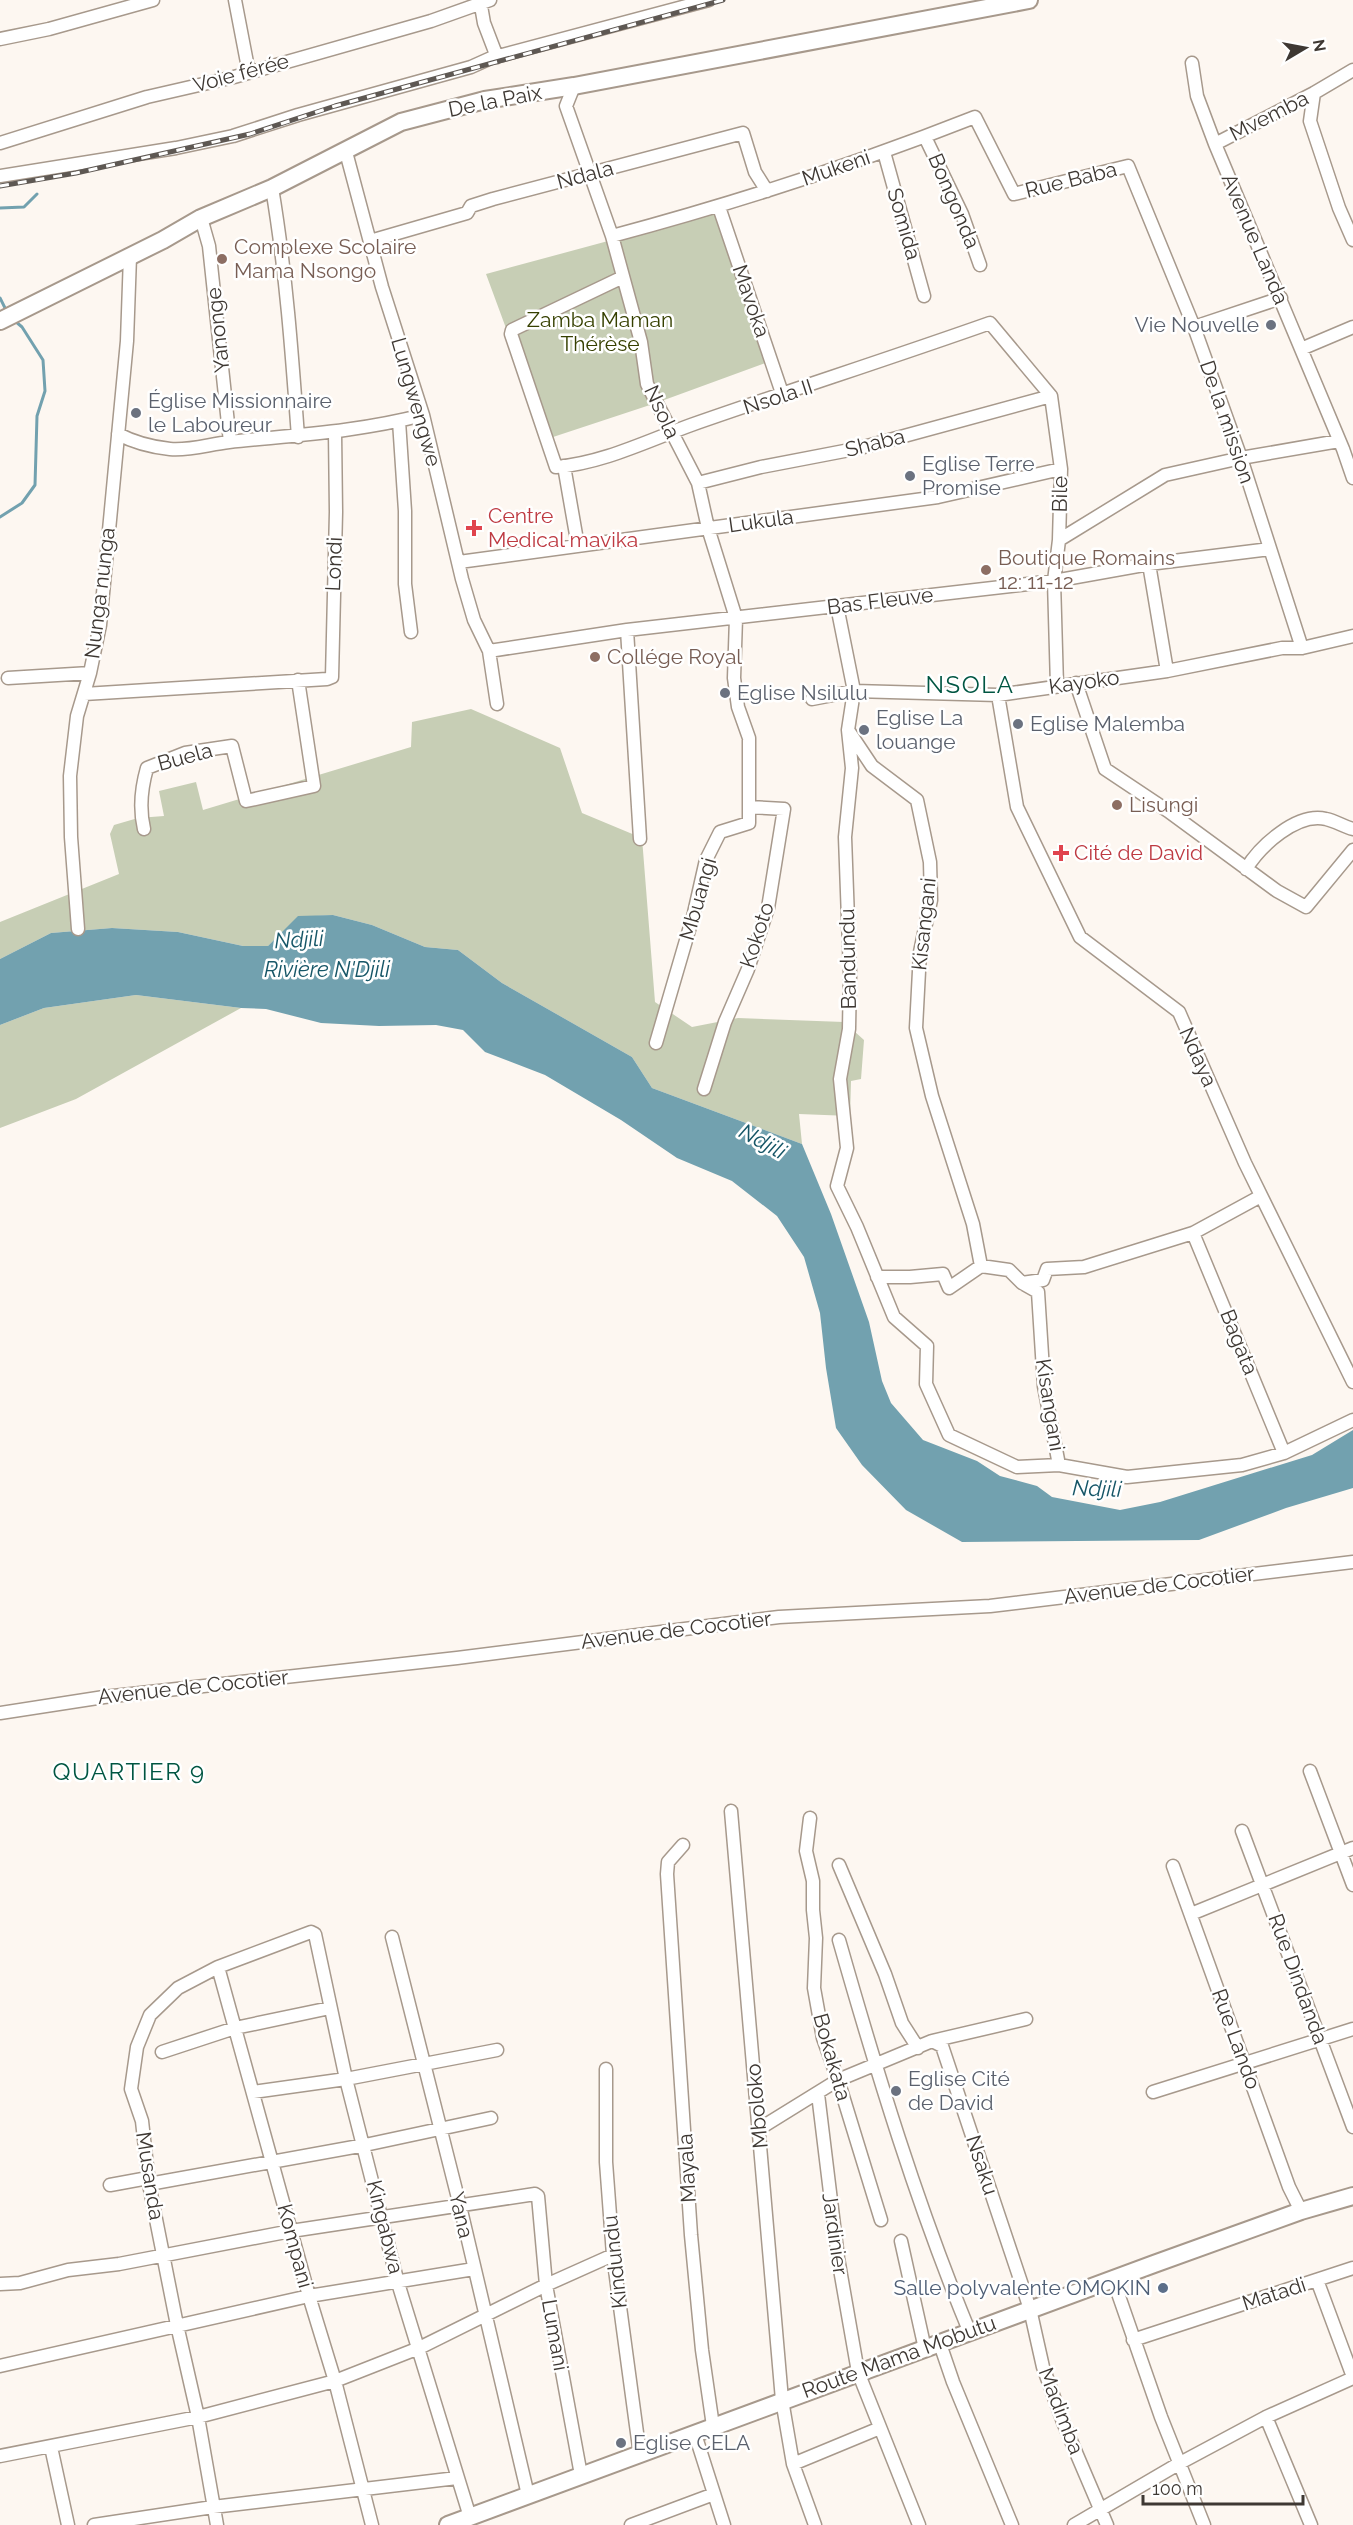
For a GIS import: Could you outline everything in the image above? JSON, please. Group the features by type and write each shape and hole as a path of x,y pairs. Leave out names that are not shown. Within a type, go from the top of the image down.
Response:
{"street":[{"path":"0,39 50,29 153,0"},
{"path":"235,0 249,73"},
{"path":"0,176 176,148 233,136 298,115 471,67 497,57 709,0"},
{"name":"De la Paix","path":"0,321 201,218 272,188 401,122 485,100 574,86 1029,0"},
{"name":"Voie férée","path":"0,143 147,97 249,73 431,21 484,1 484,24 497,57"},
{"name":"Avenue Landa","path":"1192,63 1197,96 1215,144 1281,298 1300,349 1345,445 1353,478"},
{"name":"Mvemba","path":"1215,144 1314,93 1353,70"},
{"name":"Nsola","path":"574,86 566,106 612,236 641,342 647,384 670,433 698,483 708,528 736,618 734,678 738,707 749,738 749,807"},
{"path":"1314,93 1310,122 1339,208 1353,240"},
{"name":"Mukeni","path":"612,236 768,191 884,152 975,117 1014,194"},
{"name":"Ndala","path":"370,241 467,213 471,206 743,133 755,172 768,191"},
{"name":"Bongonda","path":"925,137 962,214 980,266"},
{"name":"Lungwengwe","path":"346,152 382,287 423,415 474,620 489,651 498,704"},
{"name":"Somida","path":"884,152 924,296"},
{"name":"Rue Baba","path":"1014,194 1128,166"},
{"name":"De la mission","path":"1128,166 1194,327 1240,458 1302,648"},
{"path":"272,188 289,305 297,437"},
{"name":"Mavoka","path":"719,207 783,396"},
{"name":"Yanonge","path":"201,218 209,246 230,442"},
{"name":"Nunga nunga","path":"78,929 71,837 70,776 77,716 90,673 100,625 127,341 130,256"},
{"path":"578,546 564,466 558,468 555,466 511,334 512,330 623,277"},
{"path":"1194,327 1281,298"},
{"name":"Nsola II","path":"564,466 613,455 670,433 990,323 1051,396"},
{"path":"1300,349 1353,327"},
{"name":"Bile","path":"1051,396 1061,469 1059,540 1053,580 1057,686"},
{"name":"Shaba","path":"698,483 761,467 860,448 1051,396"},
{"path":"118,434 137,444 172,450 335,432 423,415"},
{"path":"399,421 405,511 405,584 411,632"},
{"name":"Londi","path":"298,680 327,679 332,675 336,512 335,432"},
{"path":"1059,540 1165,475 1240,458 1345,445"},
{"name":"Lukula","path":"459,562 938,497 1061,469"},
{"name":"Bas Fleuve","path":"489,651 627,630 1053,580 1149,564 1270,549"},
{"path":"1149,564 1167,671"},
{"path":"837,606 854,691 848,730"},
{"path":"627,630 640,839"},
{"name":"Kayoko","path":"812,699 854,691 998,695 1167,671 1282,648 1302,648 1353,636"},
{"path":"8,678 90,673"},
{"path":"84,694 298,680"},
{"name":"Buela","path":"144,829 140,806 142,785 147,768 185,753 232,746 246,801 314,786 298,680"},
{"path":"1076,683 1105,769 1168,811 1277,891 1306,907 1353,850"},
{"name":"Ndaya","path":"998,695 1017,807 1080,937 1179,1012 1261,1196 1353,1382"},
{"name":"Bandundu","path":"848,730 852,768 845,837 850,1018 840,1079 847,1148 837,1186 857,1227 877,1277"},
{"name":"Kisangani","path":"848,730 872,766 917,800 930,862 931,900 920,952 916,1028 932,1096 973,1224 981,1266"},
{"name":"Mbuangi","path":"656,1043 694,913 706,860 720,832 749,823 749,807"},
{"name":"Kokoto","path":"704,1089 725,1022 748,969 770,897 784,809 749,807"},
{"path":"1246,869 1278,833 1310,818 1326,819 1353,829"},
{"path":"1261,1196 1193,1233 1084,1267 1047,1269 1043,1280 1022,1283 1009,1270 981,1266 949,1288 943,1274 877,1277 894,1317 927,1346 926,1384 949,1434 1017,1467 1059,1465 1126,1477 1242,1465 1284,1453 1353,1420"},
{"name":"Bagata","path":"1193,1233 1284,1453"},
{"name":"Kisangani","path":"1022,1283 1038,1292 1044,1386 1059,1465"},
{"name":"Avenue de Cocotier","path":"0,1713 104,1696 457,1658 779,1617 990,1606 1353,1562"},
{"path":"1310,1771 1347,1850 1353,1885"},
{"name":"Mboloko","path":"730,1811 782,2400 794,2464 815,2525"},
{"name":"Bokakata","path":"810,1818 806,1851 813,1881 816,1938 814,1988 823,2038 880,2220"},
{"name":"Rue Dindanda","path":"1242,1831 1353,2127"},
{"name":"Mayala","path":"683,1845 668,1862 690,2235 702,2350 713,2426"},
{"path":"1191,1914 1264,1886 1347,1850"},
{"path":"839,1865 885,1974 902,2023 918,2048"},
{"name":"Rue Lando","path":"1173,1866 1289,2187 1301,2211"},
{"name":"Musanda","path":"216,2525 198,2417 177,2325 149,2181 142,2121 131,2089 137,2047 150,2015 178,1988 218,1967 306,1932 315,1934"},
{"name":"Kingabwa","path":"315,1934 346,2079 365,2145 398,2283 470,2517"},
{"name":"Yana","path":"392,1937 460,2206 528,2495"},
{"path":"840,1940 875,2067 953,2291 970,2333"},
{"name":"Kompani","path":"218,1967 309,2296 335,2381 372,2525"},
{"path":"162,2052 235,2028 330,2008"},
{"path":"759,2129 838,2080 875,2067 932,2041 1026,2019"},
{"path":"1153,2092 1353,2029"},
{"name":"Nsaku","path":"932,2041 942,2046 1030,2309"},
{"path":"253,2092 346,2079 497,2050"},
{"name":"Kindundu","path":"606,2069 606,2162 613,2255 640,2454"},
{"name":"Jardinier","path":"818,2094 838,2258 858,2372 919,2525"},
{"path":"110,2185 149,2181 365,2145 439,2127 491,2118"},
{"name":"Lumani","path":"460,2206 535,2194 538,2196 546,2285 581,2475"},
{"name":"Route Mama Mobutu","path":"448,2525 1030,2309 1301,2211 1353,2196"},
{"path":"0,2284 20,2283 69,2270 119,2264 291,2231 460,2206"},
{"path":"901,2241 933,2346 953,2382 1012,2525"},
{"path":"0,2456 198,2417 335,2381 419,2348 546,2285 613,2255"},
{"path":"1317,2280 1353,2268"},
{"path":"0,2366 309,2296 474,2269"},
{"path":"1113,2279 1133,2340 1204,2525"},
{"name":"Matadi","path":"1133,2340 1317,2280 1353,2377"},
{"name":"Madimba","path":"1030,2309 1043,2367 1107,2525"},
{"path":"1074,2525 1180,2463 1266,2417 1353,2377"},
{"path":"1266,2417 1311,2525"},
{"path":"794,2464 880,2428"},
{"path":"695,2434 724,2525"},
{"path":"51,2446 68,2525"},
{"path":"94,2525 213,2507 457,2478"},
{"path":"631,2525 714,2494"}],"green space":[{"name":"Zamba Maman Thérèse","path":"719,211 771,361 656,403 547,439 486,274"},
{"path":"471,709 560,748 582,813 642,838 655,1002 692,1027 738,1018 844,1022 864,1040 861,1079 851,1081 850,1116 799,1114 802,1144 652,1088 632,1057 502,983 458,950 425,947 372,925 333,915 298,917 268,946 243,946 178,932 112,928 51,933 0,959 0,922 119,874 110,834 114,825 138,818 164,816 159,791 196,782 203,810 411,747 412,722"},
{"path":"136,995 241,1008 76,1099 0,1128 0,1025 44,1008"}],"water":[{"name":"Rivière N'Djili","path":"333,915 372,925 425,947 458,950 502,983 632,1057 652,1088 802,1144 831,1214 869,1322 882,1381 891,1403 923,1440 977,1461 1000,1476 1037,1486 1052,1497 1120,1510 1160,1502 1312,1455 1353,1430 1353,1488 1286,1508 1199,1540 962,1542 906,1510 862,1465 836,1428 820,1313 804,1257 777,1216 732,1181 677,1158 621,1120 545,1075 485,1052 463,1030 436,1025 379,1026 321,1023 266,1009 136,995 44,1008 0,1025 0,959 51,933 112,928 178,932 243,946 268,946 298,916"}],"waterway":[{"path":"0,208 24,207 37,194"},
{"path":"0,298 7,312"},
{"path":"0,517 22,503 35,485 37,416 45,391 43,360 22,327 15,321"}],"railway":[{"path":"0,186 76,173 250,134 335,106 723,0"}],"place":[{"name":"Complexe Scolaire Mama Nsongo","path":"222,259"},
{"name":"Vie Nouvelle","path":"1271,325"},
{"name":"Église Missionnaire le Laboureur","path":"136,413"},
{"name":"Eglise Terre Promise","path":"910,476"},
{"name":"Centre Medical mavika","path":"474,528"},
{"name":"Boutique Romains 12: 11-12","path":"986,570"},
{"name":"Collége Royal","path":"595,657"},
{"name":"Eglise Nsilulu","path":"725,693"},
{"name":"Eglise Malemba","path":"1018,724"},
{"name":"Eglise La louange","path":"864,730"},
{"name":"Lisungi","path":"1117,805"},
{"name":"Cité de David","path":"1061,853"},
{"name":"Eglise Cité de David","path":"896,2091"},
{"name":"Salle polyvalente OMOKIN","path":"1163,2288"},
{"name":"Eglise CELA","path":"621,2443"}],"district":[{"name":"NSOLA","path":"970,685"},
{"name":"QUARTIER 9","path":"129,1772"}],"water label":[{"name":"Ndjili","path":"299,939"},
{"name":"Ndjili","path":"763,1141"},
{"name":"Ndjili","path":"1097,1488"}]}
